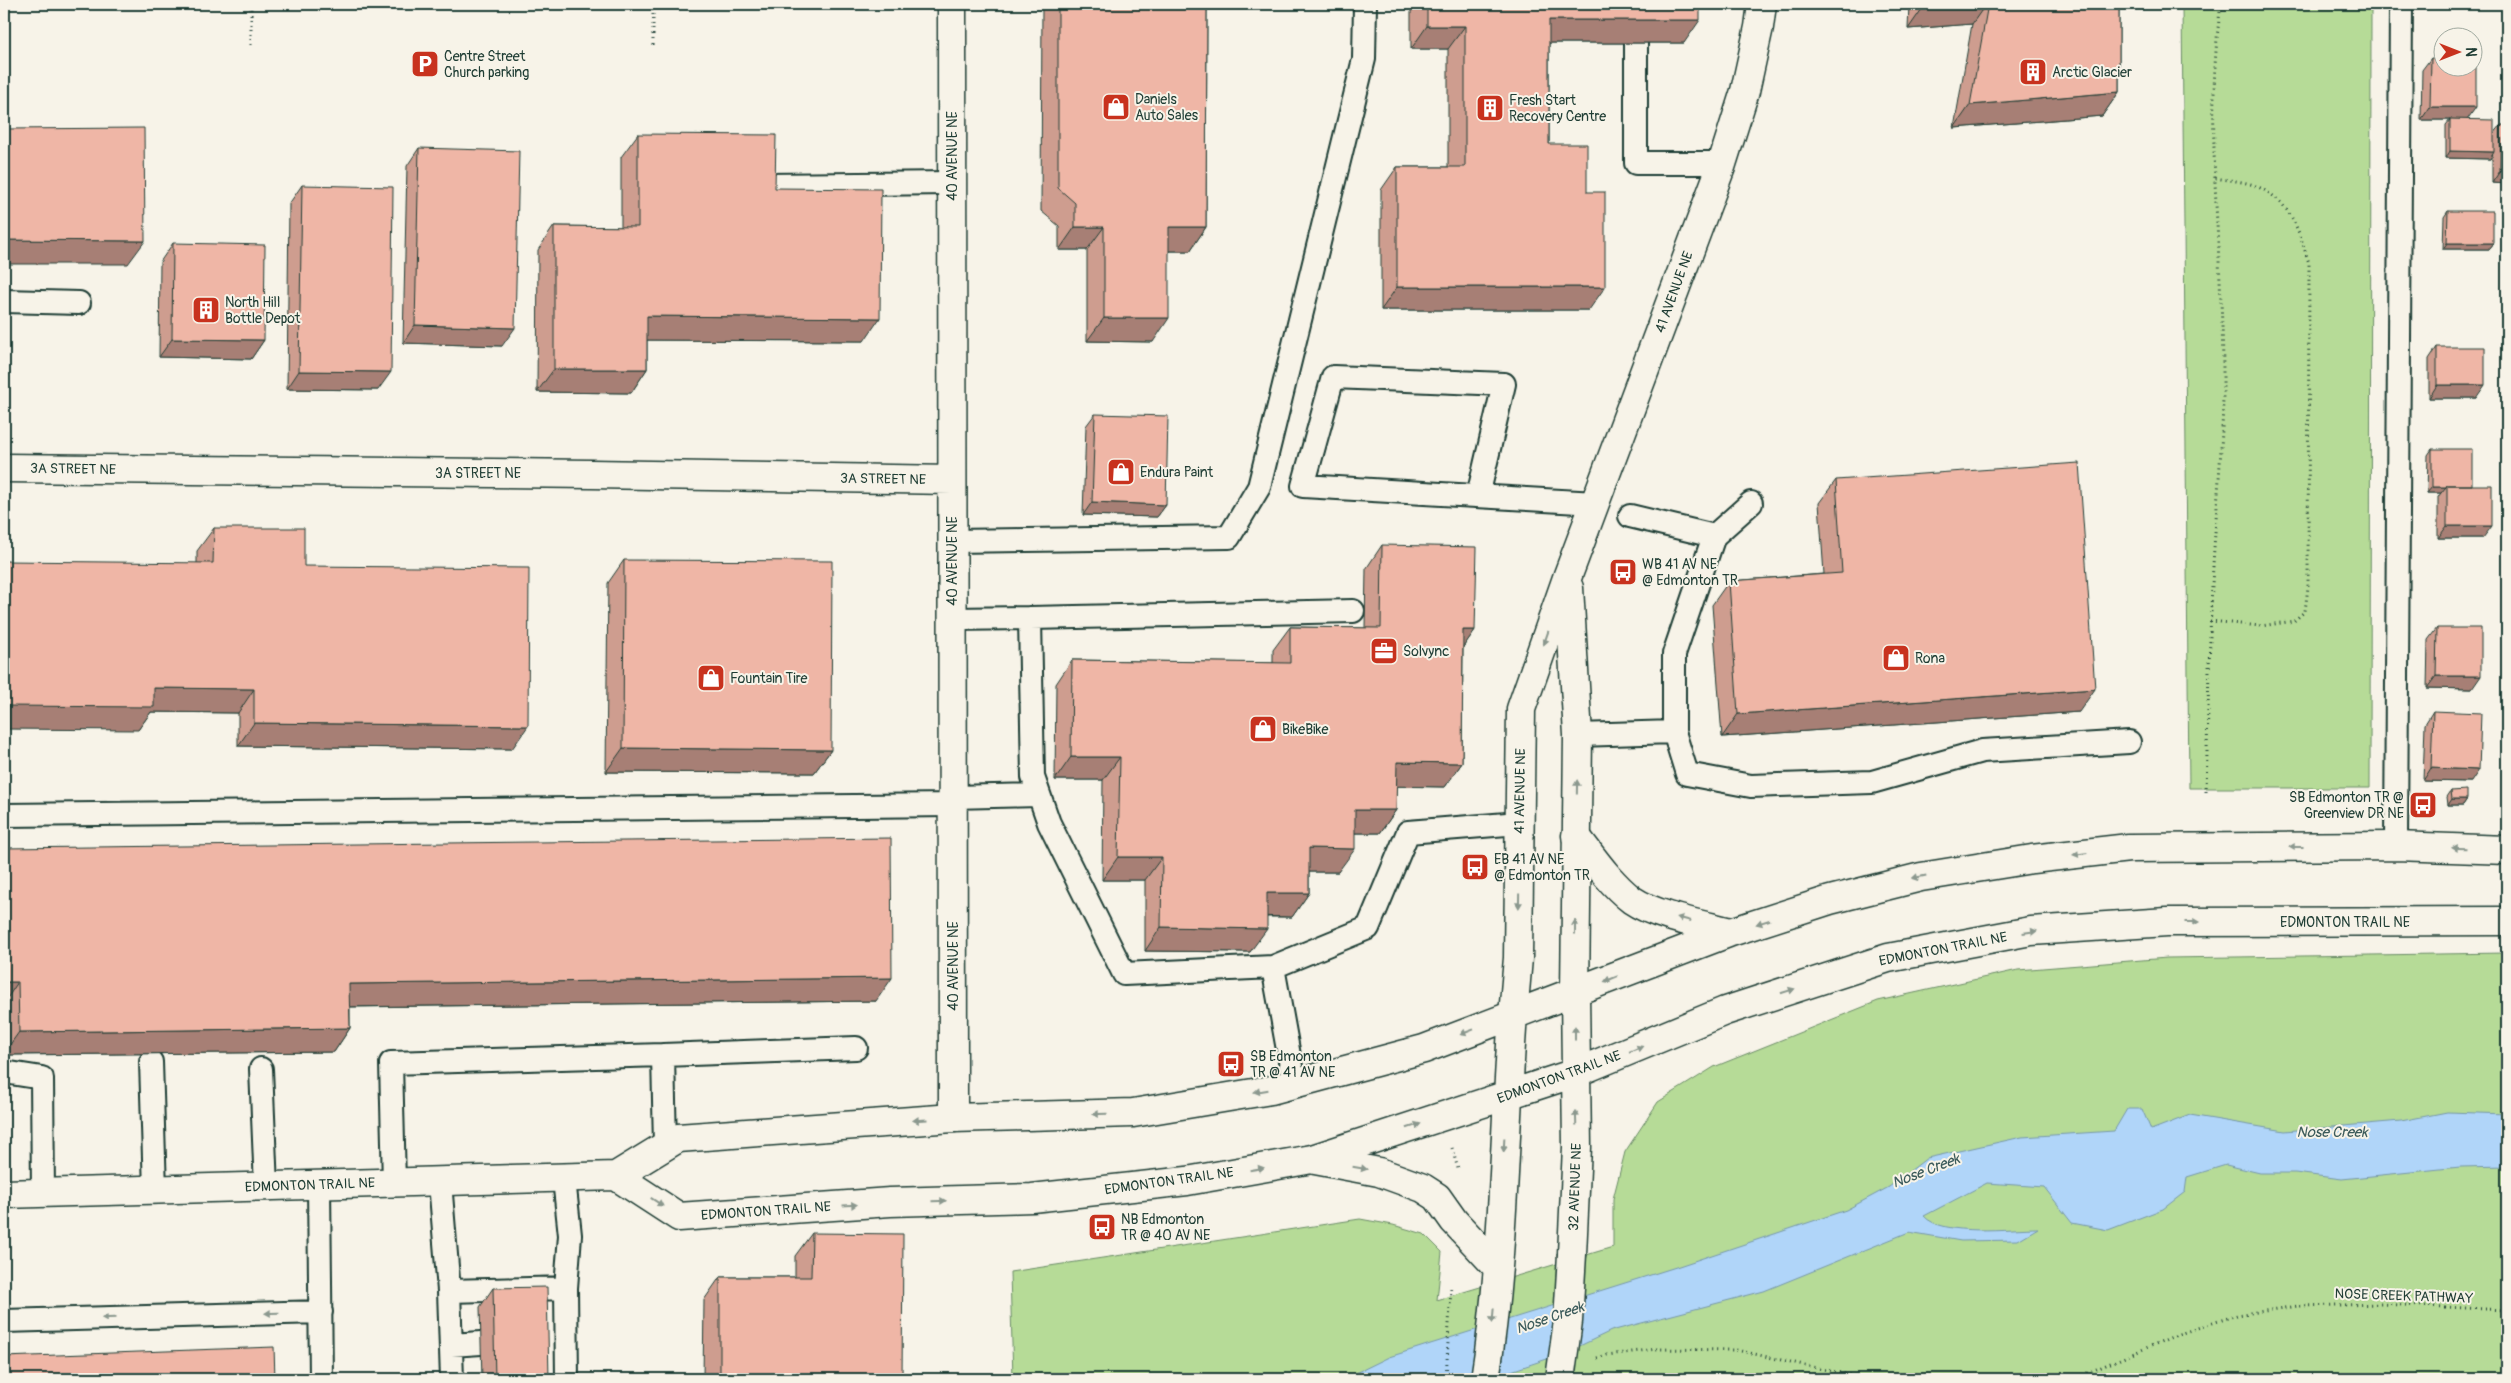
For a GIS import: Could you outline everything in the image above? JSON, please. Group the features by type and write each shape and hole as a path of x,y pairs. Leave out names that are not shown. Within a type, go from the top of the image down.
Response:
{"main road":[{"name":"40 AVENUE NE","path":"952,4 954,1118"},
{"name":"41 AVENUE NE","path":"1513,1015 1518,958 1521,709 1568,575 1722,163 1745,91 1759,28 1762,4"},
{"name":"3A STREET NE","path":"4,468 573,473 952,480"},
{"name":"41 AVENUE NE","path":"1568,575 1578,735 1574,993"},
{"path":"1576,836 1598,865 1634,901 1665,914 1731,932"},
{"name":"EDMONTON TRAIL NE","path":"4,1194 616,1176 678,1138 954,1118 1133,1113 1271,1090 1424,1049 1731,932 1830,900 1921,877 2042,858 2129,848 2396,846 2507,850"},
{"name":"EDMONTON TRAIL NE","path":"616,1176 679,1216 890,1202 1032,1198 1187,1180 1312,1160 1574,1074 1725,1012 1888,958 2031,931 2167,922 2507,921"},
{"name":"32 AVENUE NE","path":"1560,1379 1568,1321 1577,1147 1574,1074 1574,993"},
{"path":"1485,1379 1497,1267 1513,1015"},
{"path":"1312,1160 1379,1172 1423,1188 1437,1197 1454,1222 1497,1267"}],"lane":[{"path":"952,541 1229,537 1259,487 1364,59 1365,4"},
{"path":"2396,846 2401,4"},
{"path":"1636,43 1636,163 1722,163"},
{"path":"765,185 952,182"},
{"path":"4,301 79,303"},
{"path":"1478,496 1504,384 1333,377 1303,486 1596,503"},
{"path":"1751,503 1714,536 1674,654 1674,732 1687,774 1751,786 1872,782 1982,751 2129,742"},
{"path":"1630,516 1714,536"},
{"path":"953,619 1353,611"},
{"path":"1030,618 1033,777 1049,823 1124,974 1272,967 1368,928 1408,832 1519,823"},
{"path":"1578,735 1674,732"},
{"path":"4,815 953,801 1040,795"},
{"path":"1272,967 1294,1083"},
{"path":"394,1183 391,1063 856,1048"},
{"path":"663,1055 665,1146"},
{"path":"151,1062 155,1190"},
{"path":"261,1069 266,1187"},
{"path":"4,1072 42,1078 43,1193"},
{"path":"564,1179 570,1235 566,1288 567,1379"},
{"path":"440,1182 449,1291 452,1379"},
{"path":"319,1185 321,1379"},
{"path":"449,1291 566,1288"},
{"path":"4,1321 321,1312"},
{"path":"542,1341 566,1340"},
{"path":"451,1345 481,1344"}],"path":[{"path":"251,4 251,45"},
{"path":"653,4 653,49"},
{"path":"2206,792 2210,621 2223,390 2222,318 2214,178 2214,52 2221,4"},
{"path":"2210,621 2260,626 2294,621 2305,611 2308,587 2309,263 2297,226 2282,202 2255,186 2214,178"},
{"path":"1451,1144 1459,1172"},
{"path":"1446,1379 1451,1288"},
{"name":"NOSE CREEK PATHWAY","path":"2073,1379 2179,1334 2237,1315 2298,1306 2382,1304 2507,1310"},
{"path":"1590,1361 1607,1355 1657,1349 1736,1350 1868,1379"}],"green space":[{"path":"2182,4 2371,4 2370,788 2189,788"},
{"path":"2507,953 2507,1379 1013,1379 1010,1272 1360,1219 1393,1225 1424,1234 1442,1252 1437,1300 1613,1247 1613,1199 1625,1152 1658,1102 1714,1067 1878,1001 2018,970 2167,958"}],"water":[{"name":"Nose Creek","path":"2127,1109 2142,1109 2151,1130 2190,1115 2285,1131 2401,1121 2447,1112 2507,1114 2507,1166 2460,1167 2342,1179 2295,1173 2260,1173 2226,1165 2187,1177 2185,1192 2163,1209 2108,1230 2072,1223 2044,1187 1987,1183 1924,1216 1933,1223 1961,1229 2038,1228 2018,1240 1961,1241 1909,1232 1764,1291 1611,1331 1565,1353 1487,1379 1344,1379 1389,1357 1676,1267 1846,1210 1889,1187 1927,1158 2022,1137 2114,1131"}],"building":[{"name":"Daniels Auto Sales","path":"1058,4 1207,4 1206,227 1169,227 1169,318 1104,318 1104,227 1075,227 1075,203 1058,188"},
{"name":"Fresh Start Recovery Centre","path":"1427,4 1700,4 1700,20 1549,20 1549,144 1587,144 1587,192 1605,192 1605,287 1397,287 1397,167 1465,167 1465,26 1427,26"},
{"path":"1924,4 1949,4 1924,6"},
{"name":"Arctic Glacier","path":"1988,4 2119,4 2119,92 1970,105"},
{"path":"2431,58 2434,58 2434,78 2476,78 2476,107 2430,107"},
{"path":"2450,119 2494,120 2494,152 2450,151"},
{"path":"2501,125 2507,125 2507,171 2500,171"},
{"path":"144,128 145,241 4,240 4,129"},
{"path":"638,134 776,135 775,188 881,189 880,318 647,316 647,369 554,369 554,226 638,227"},
{"path":"419,148 519,151 515,328 415,325"},
{"path":"302,185 393,187 391,372 299,371"},
{"path":"2448,211 2493,211 2493,243 2447,243"},
{"name":"North Hill Bottle Depot","path":"173,243 265,245 264,340 172,339"},
{"path":"2437,347 2485,347 2485,385 2437,385"},
{"name":"Endura Paint","path":"1095,414 1168,416 1166,505 1092,502"},
{"path":"2432,449 2472,449 2472,485 2432,487"},
{"name":"Rona","path":"2079,463 2095,689 1738,714 1729,581 1842,573 1836,480"},
{"path":"2447,485 2492,485 2492,526 2447,526"},
{"path":"214,528 304,528 304,566 529,568 528,726 254,723 254,689 154,688 154,707 4,706 4,561 213,563"},
{"path":"1382,545 1477,547 1475,630 1463,630 1462,763 1397,762 1396,810 1355,810 1355,849 1309,848 1309,893 1267,893 1267,929 1161,927 1162,857 1118,857 1120,757 1071,757 1072,660 1290,663 1290,627 1381,628"},
{"name":"Fountain Tire","path":"624,560 832,561 831,750 623,748"},
{"path":"2437,628 2481,628 2481,676 2436,676"},
{"path":"2433,711 2481,713 2479,770 2431,768"},
{"path":"2467,790 2467,799 2452,799 2451,791"},
{"path":"891,838 892,978 349,984 350,1028 19,1032 18,982 4,982 4,848"},
{"path":"812,1233 903,1234 902,1379 720,1379 720,1277 811,1277"},
{"path":"547,1287 549,1379 495,1379 493,1288"},
{"path":"274,1347 275,1379 4,1379 4,1357"}],"place":[{"name":"Centre Street Church parking","path":"425,64"},
{"name":"Arctic Glacier","path":"2033,72"},
{"name":"Daniels Auto Sales","path":"1116,107"},
{"name":"Fresh Start Recovery Centre","path":"1490,108"},
{"name":"North Hill Bottle Depot","path":"206,310"},
{"name":"Endura Paint","path":"1121,472"},
{"name":"WB 41 AV NE @ Edmonton TR","path":"1623,572"},
{"name":"Solvync","path":"1384,651"},
{"name":"Rona","path":"1896,658"},
{"name":"Fountain Tire","path":"711,678"},
{"name":"BikeBike","path":"1263,729"},
{"name":"SB Edmonton TR @ Greenview DR NE","path":"2423,805"},
{"name":"EB 41 AV NE @ Edmonton TR","path":"1475,867"},
{"name":"SB Edmonton TR @ 41 AV NE","path":"1231,1064"},
{"name":"NB Edmonton TR @ 40 AV NE","path":"1102,1227"}]}
